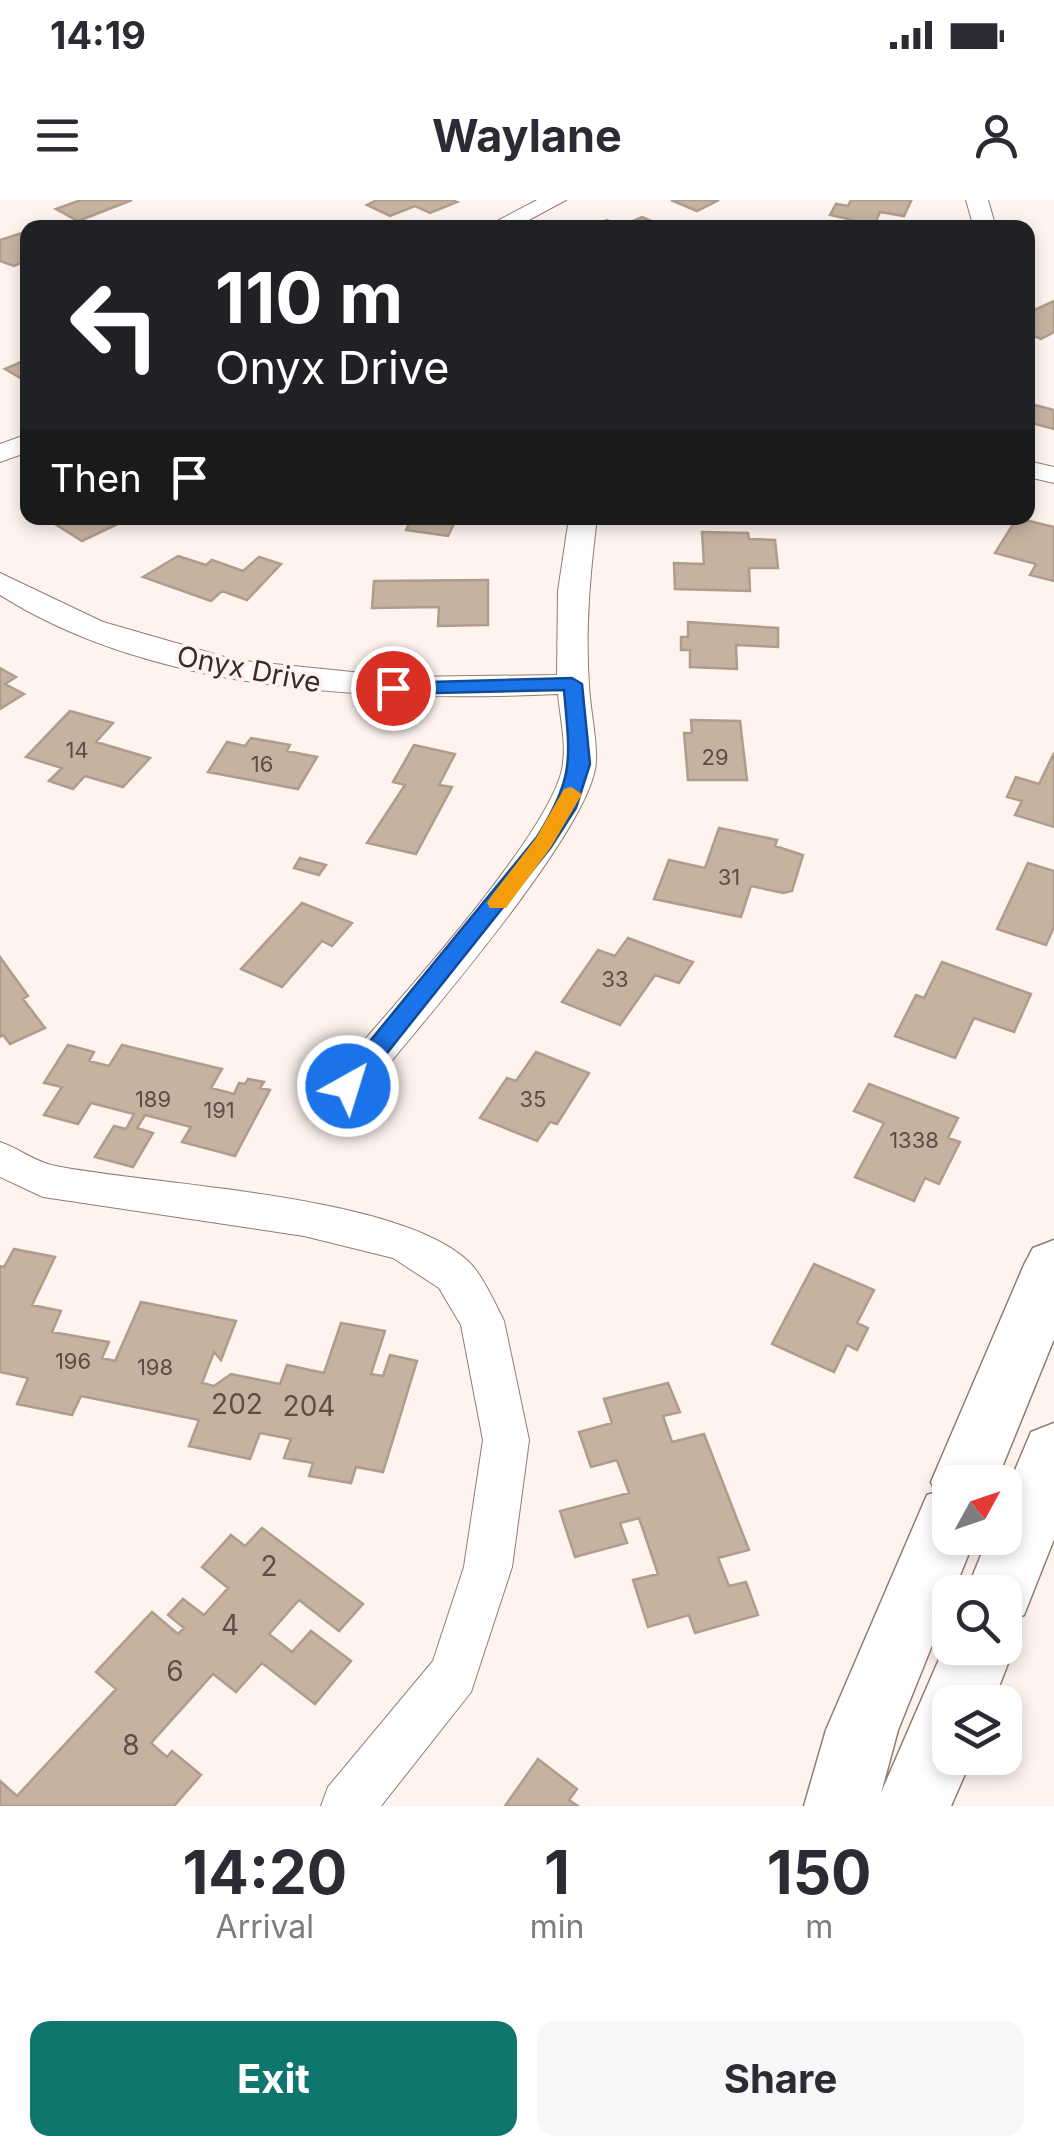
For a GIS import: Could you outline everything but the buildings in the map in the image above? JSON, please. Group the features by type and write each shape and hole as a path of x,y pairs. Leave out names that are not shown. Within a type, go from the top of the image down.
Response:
{"main road":[{"path":"971,1465 1054,1265"},
{"path":"1007,1575 1054,1452"},
{"path":"840,1806 862,1730 935,1555"},
{"path":"913,1806 932,1764"}],"street":[{"path":"511,220 554,200"},
{"path":"348,1086 502,898 566,808 580,764 572,684 573,591 582,525"},
{"name":"Onyx Drive","path":"0,582 60,615 124,640 286,680 424,690 572,684"},
{"path":"0,1158 43,1181 304,1219 405,1244 454,1276 482,1321 506,1440 488,1566 453,1674 347,1806"}],"slow traffic":[{"path":"498,903 544,842 571,794"}],"route":[{"path":"348,1086 544,842 566,808 580,764 572,684 393,688"}]}
